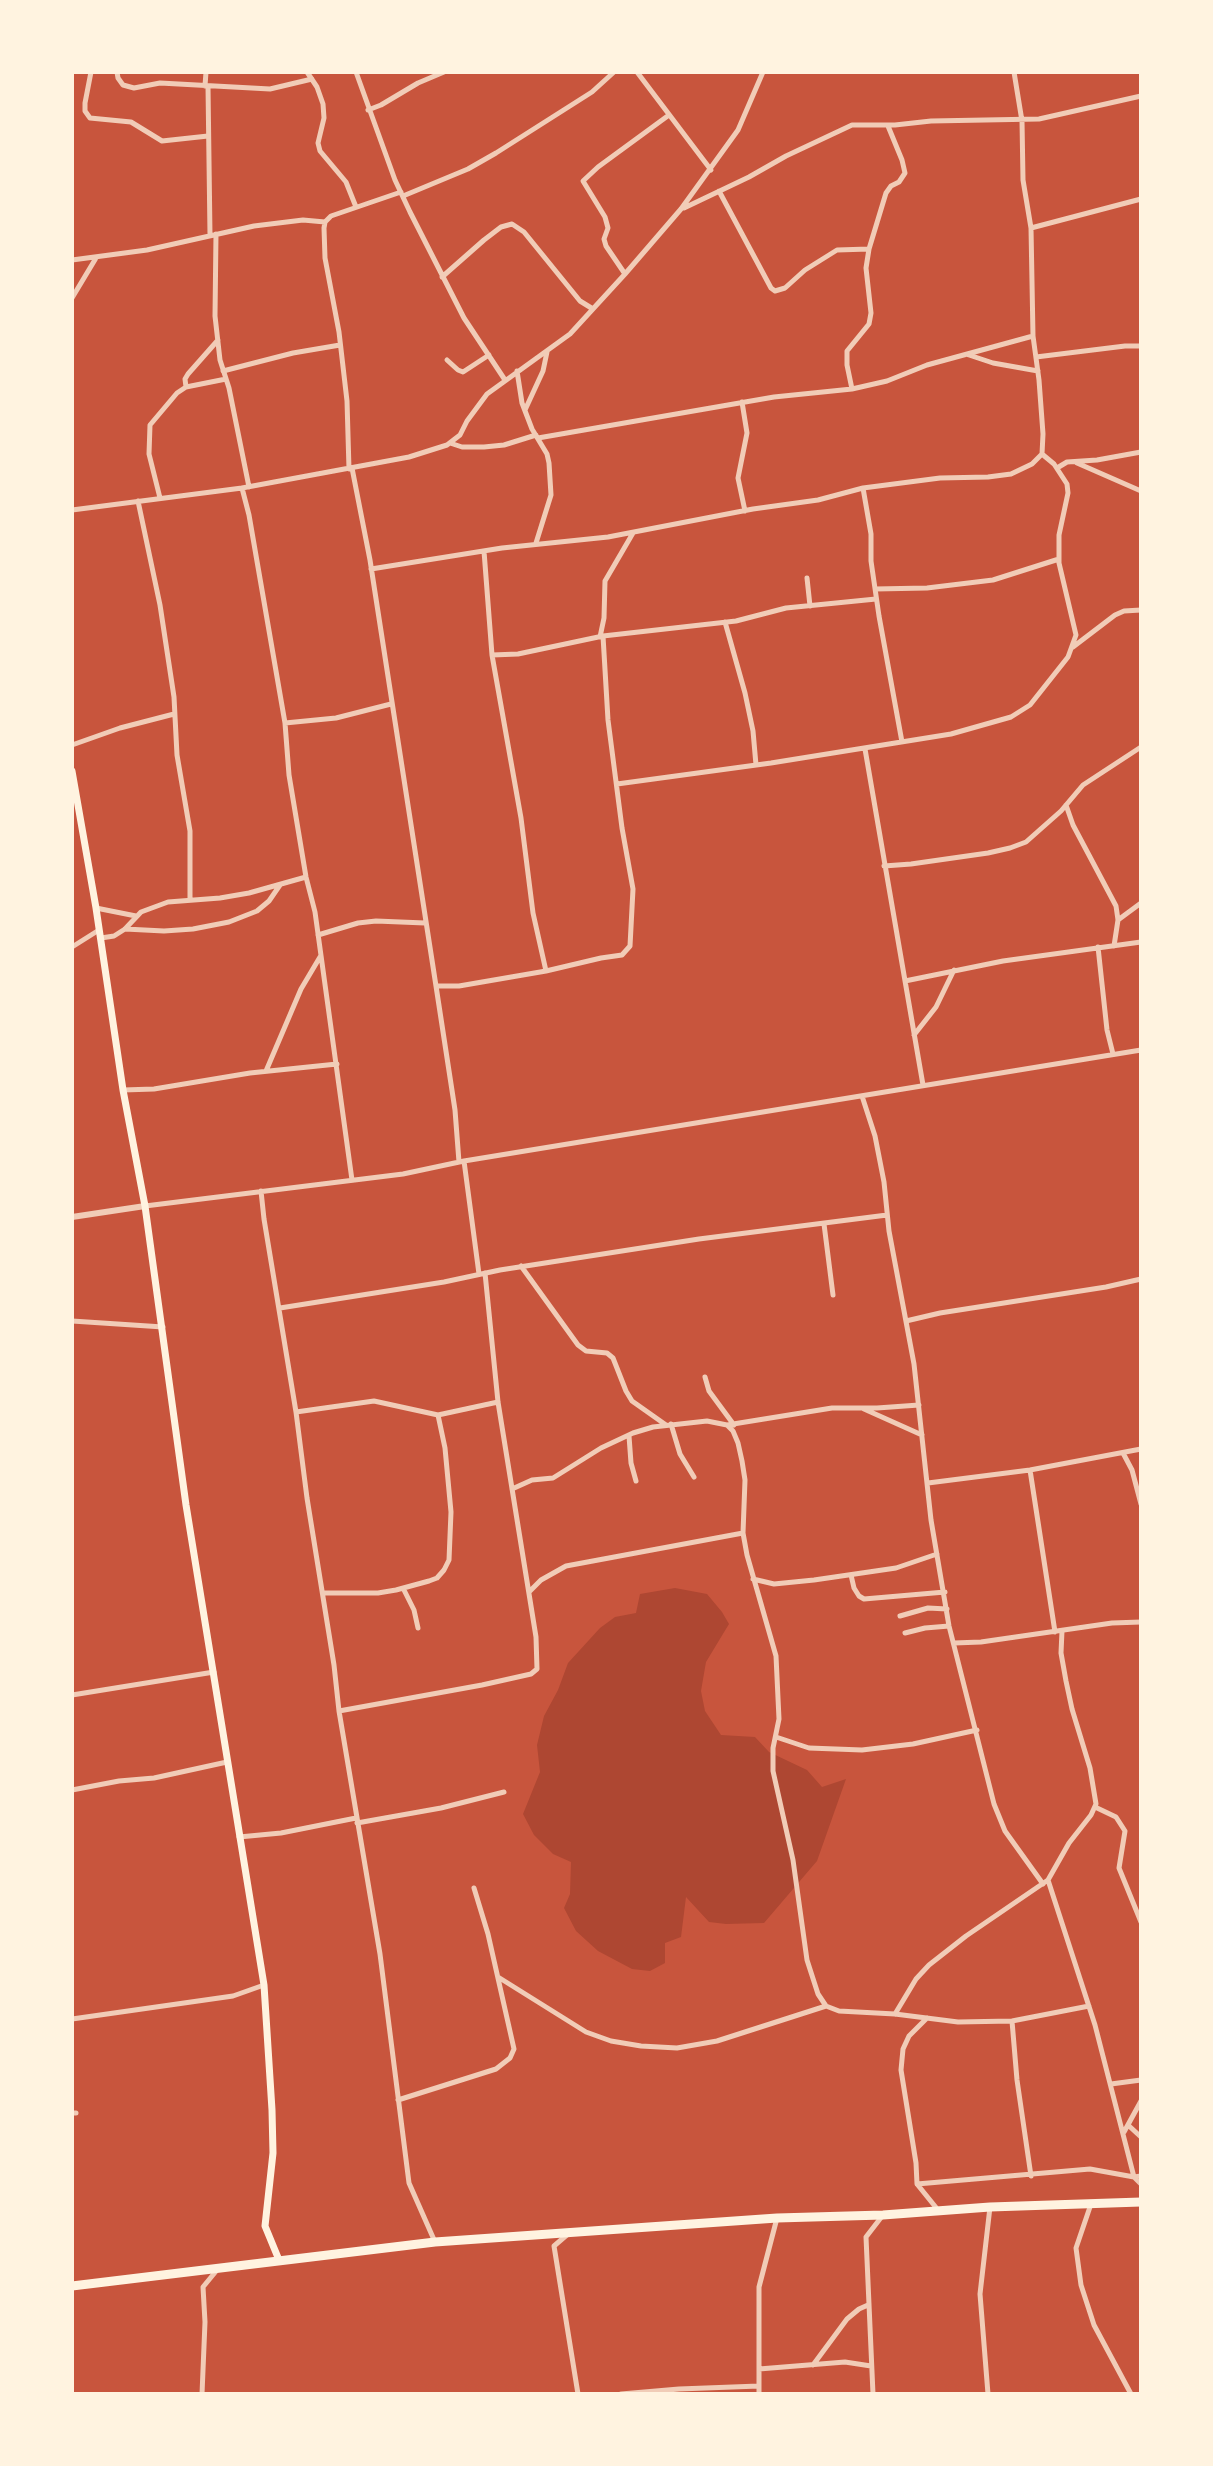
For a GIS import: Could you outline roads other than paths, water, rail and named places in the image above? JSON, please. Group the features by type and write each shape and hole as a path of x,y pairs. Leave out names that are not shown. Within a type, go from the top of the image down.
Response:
{"highway":[{"path":"72,2286 435,2242 777,2218 1141,2202"}],"main road":[{"path":"72,771 123,1090 145,1206 186,1505 264,1985 272,2121 272,2163 265,2226 279,2260"}],"street":[{"path":"91,72 85,103 85,111 90,118 131,122 163,141 208,136"},
{"path":"117,72 118,78 128,88 160,83 270,89 312,79"},
{"path":"206,72 218,340 246,487 285,723 289,775 306,877 315,912 352,1180"},
{"path":"307,72 323,104 324,118 318,143 320,151 346,182 356,207"},
{"path":"356,72 368,110 402,194 464,318 505,380"},
{"path":"368,110 444,72"},
{"path":"339,1712 536,1672 538,1656 498,1402 482,1274 462,1162 371,569 350,468 347,401 325,258 326,222 331,216 402,194 468,169 592,92 614,72"},
{"path":"637,72 710,170"},
{"path":"72,510 246,487 409,457 438,450 450,443 460,435 486,394 570,334 681,209 738,130 764,72"},
{"path":"371,569 536,543 634,533 818,500 863,488 940,478 1011,474 1032,464 1041,454 1043,434 1033,336 1031,228 1023,180 1022,121 1014,72"},
{"path":"681,209 852,125 955,120 1022,121 1141,96"},
{"path":"625,274 606,246 606,217 583,181 668,116"},
{"path":"852,389 846,365 847,351 869,324 872,313 866,268 869,249 886,194 905,173 888,125"},
{"path":"719,191 775,291 785,288 805,270 837,250 869,249"},
{"path":"1031,228 1141,199"},
{"path":"72,260 171,245 286,222 326,222"},
{"path":"443,277 501,227 512,224 524,232 580,301 593,309"},
{"path":"72,298 96,258"},
{"path":"450,443 462,447 504,445 537,436 742,402 852,389 887,381 927,365 1033,336"},
{"path":"186,387 185,379 188,374 218,340"},
{"path":"223,371 293,352 340,345"},
{"path":"1036,357 1141,346"},
{"path":"525,410 543,370 547,352"},
{"path":"447,360 463,372 489,355"},
{"path":"968,355 993,363 1038,371"},
{"path":"517,371 525,410 547,454 551,495 536,543"},
{"path":"160,499 149,454 150,425 177,393 186,387 226,379"},
{"path":"742,402 747,433 738,478 745,511"},
{"path":"1057,468 1073,462 1141,452"},
{"path":"1041,454 1057,468 1067,484 1068,493 1059,535 1059,559 1076,635 1073,647"},
{"path":"1073,462 1141,491"},
{"path":"863,488 871,534 876,599 902,742"},
{"path":"138,501 160,605 174,697 177,755 190,831 190,900"},
{"path":"436,986 459,986 546,971 622,955 631,946 633,890 608,720 602,637 605,581 634,533"},
{"path":"484,551 492,655 521,818 533,913 546,971"},
{"path":"875,589 927,588 993,580 1059,559"},
{"path":"807,578 810,606"},
{"path":"492,655 518,654 602,637 725,622 786,608 876,599"},
{"path":"617,785 865,749 951,734 1011,717 1037,698 1073,647 1115,615 1124,611 1141,610"},
{"path":"725,622 745,693 753,731 756,765"},
{"path":"285,723 336,718 391,704"},
{"path":"72,745 120,728 174,714"},
{"path":"884,866 951,859 1010,848 1032,837 1083,785 1141,747"},
{"path":"865,749 923,1086"},
{"path":"1066,805 1073,824 1109,891 1118,920 1114,946"},
{"path":"72,947 100,934 114,936 125,929 136,916 168,902 230,896 306,877"},
{"path":"125,929 174,930 229,922 257,911 269,901 280,885"},
{"path":"1118,920 1141,903"},
{"path":"96,908 136,916"},
{"path":"317,935 376,921 425,923"},
{"path":"905,981 954,970 1141,942"},
{"path":"1098,947 1107,1030 1113,1054"},
{"path":"266,1071 301,989 320,956"},
{"path":"914,1035 936,1007 954,970"},
{"path":"72,1217 402,1174 1141,1050"},
{"path":"123,1090 154,1089 266,1071 337,1064"},
{"path":"862,1096 875,1136 884,1182 887,1215 919,1405 937,1554 949,1626 994,1804 1005,1830 1046,1882 1089,2006 1141,2184"},
{"path":"261,1191 339,1712 380,1954 409,2183 435,2242"},
{"path":"280,1308 521,1266 739,1233 887,1215"},
{"path":"824,1224 833,1295"},
{"path":"521,1266 578,1345 586,1351 607,1353 613,1358 632,1401 669,1425 680,1454 694,1477"},
{"path":"906,1321 1141,1279"},
{"path":"72,1321 163,1327"},
{"path":"705,1377 709,1391 733,1431 742,1461 745,1480 743,1532 753,1579 776,1656 780,1697 772,1759 773,1771 793,1860 807,1960 818,1994 826,2006 839,2011 895,2014 958,2022 1012,2021 1089,2006"},
{"path":"296,1412 374,1401 438,1415 498,1402"},
{"path":"512,1489 532,1480 553,1478 601,1448 629,1436 669,1425 707,1421 730,1425 832,1408 919,1405"},
{"path":"861,1408 922,1435"},
{"path":"323,1593 378,1593 437,1578 444,1570 449,1560 451,1512 445,1448 438,1415"},
{"path":"629,1436 636,1481"},
{"path":"928,1483 1030,1470 1141,1449"},
{"path":"1123,1453 1132,1470 1141,1503"},
{"path":"895,2014 906,1994 929,1965 966,1936 1046,1882 1095,1807 1095,1790 1090,1768 1066,1681 1030,1470"},
{"path":"529,1592 547,1576 566,1566 743,1532"},
{"path":"753,1579 774,1584 851,1575 896,1568 937,1554"},
{"path":"851,1575 854,1588 864,1599 945,1592"},
{"path":"404,1588 414,1610 418,1628"},
{"path":"900,1616 928,1608 947,1609"},
{"path":"954,1643 981,1642 1112,1623 1141,1622"},
{"path":"905,1633 949,1626"},
{"path":"72,1695 214,1672"},
{"path":"776,1737 809,1748 862,1750 903,1746 977,1730"},
{"path":"72,1790 154,1778 227,1762"},
{"path":"239,1837 441,1808 504,1792"},
{"path":"1095,1807 1116,1817 1125,1831 1119,1868 1141,1922"},
{"path":"398,2100 496,2069 510,2058 513,2049 498,1977 474,1888"},
{"path":"498,1977 586,2032 611,2041 641,2046 677,2048 717,2041 826,2006"},
{"path":"72,2019 233,1996 264,1985"},
{"path":"927,2018 909,2036 901,2057 901,2070 917,2184 938,2210"},
{"path":"1012,2021 1031,2176"},
{"path":"1111,2084 1141,2080"},
{"path":"1124,2133 1141,2101"},
{"path":"1128,2125 1141,2137"},
{"path":"917,2184 1090,2169 1138,2176"},
{"path":"1091,2204 1076,2248 1082,2285 1094,2325 1131,2394"},
{"path":"988,2394 980,2294 990,2207"},
{"path":"873,2394 866,2237 883,2215"},
{"path":"759,2394 759,2287 777,2218"},
{"path":"570,2232 554,2246 578,2394"},
{"path":"202,2394 205,2322 203,2287 219,2267"},
{"path":"813,2365 847,2319 868,2305"},
{"path":"759,2369 845,2362 872,2366"},
{"path":"621,2394 759,2386"}]}
